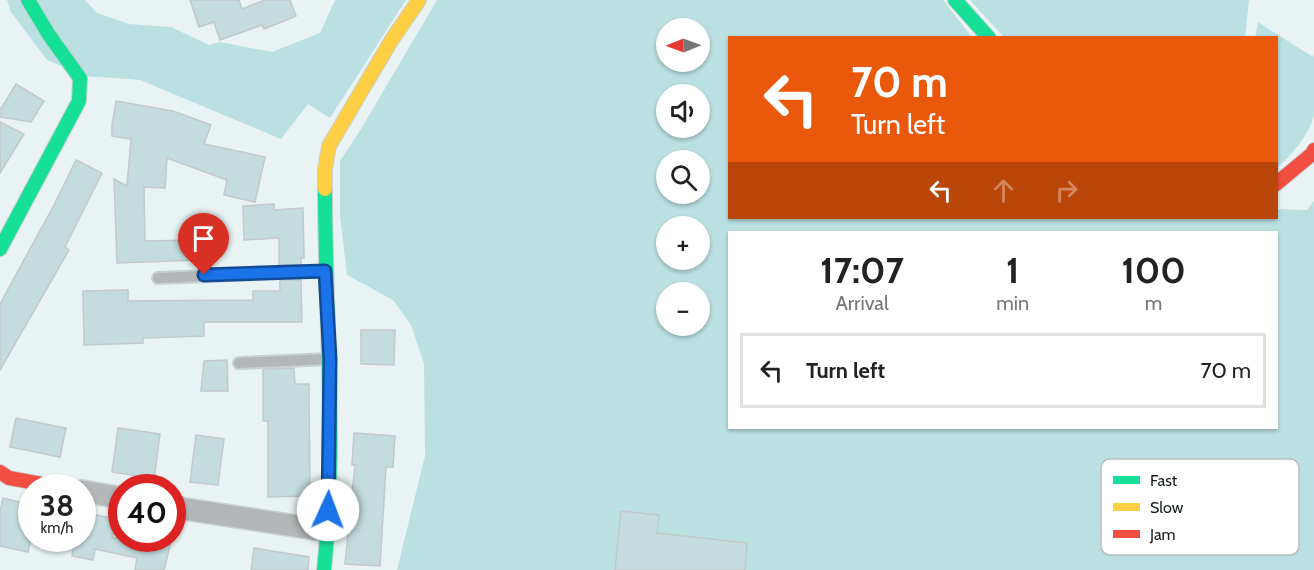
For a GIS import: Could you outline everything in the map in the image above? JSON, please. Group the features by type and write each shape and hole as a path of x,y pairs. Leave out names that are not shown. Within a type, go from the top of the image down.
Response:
{"street":[{"path":"0,249 79,101 80,78 28,0"},
{"path":"324,570 330,469 330,359 325,271 325,169 329,146 391,41 419,0"},
{"path":"955,0 987,36"},
{"path":"1278,182 1314,150"},
{"path":"0,472 9,478 18,480"},
{"path":"186,509 328,531"}],"lane":[{"path":"158,278 325,271"},
{"path":"239,363 330,359"}],"shaded area":[{"path":"7,0 85,0 97,13 129,24 171,27 209,45 220,42 272,52 320,33 335,0 406,0 330,118 308,104 281,139 140,80 85,76 47,60 11,12"},
{"path":"437,0 943,0 971,36 728,36 728,219 1278,219 1278,209 1307,210 1314,201 1314,570 397,570 425,456 424,364 411,325 393,300 347,275 340,215 340,161"},
{"path":"970,0 1249,0 1245,36 1003,36"},
{"path":"1258,22 1313,57 1314,54 1312,122 1299,144 1278,167 1278,36 1255,36"}],"building":[{"path":"190,0 239,0 242,9 265,0 290,0 296,16 264,29 262,25 220,40 214,22 199,27"},
{"path":"16,84 44,101 31,122 0,117 0,110"},
{"path":"116,101 173,111 211,125 204,144 265,157 255,202 224,195 227,180 167,158 165,188 144,187 145,241 199,240 199,260 117,263 114,179 127,186 131,139 112,136"},
{"path":"0,122 24,134 0,173"},
{"path":"76,160 102,173 65,247 69,250 0,370 0,304"},
{"path":"274,204 274,210 303,208 304,258 301,258 301,265 279,265 279,238 244,240 243,206"},
{"path":"280,280 301,280 302,322 204,322 204,336 143,338 143,343 84,345 83,291 128,290 128,301 253,300 253,291 280,291"},
{"path":"361,330 395,330 394,365 361,364"},
{"path":"227,360 228,391 201,391 204,361"},
{"path":"294,368 295,384 309,384 310,496 268,497 268,421 263,421 263,369"},
{"path":"16,418 66,428 60,457 10,447"},
{"path":"118,428 160,434 155,474 112,472"},
{"path":"354,433 395,436 393,467 386,467 380,566 345,564 355,465 352,465"},
{"path":"196,435 224,439 218,485 190,482"},
{"path":"3,498 18,502 18,550 0,546 0,512"},
{"path":"621,511 659,515 657,533 747,543 745,570 615,570"},
{"path":"96,515 108,517 108,552 96,549"},
{"path":"254,548 309,557 308,570 251,570"},
{"path":"73,552 94,552 93,560 72,556"},
{"path":"109,552 168,552 164,570 135,570 137,558"}],"traffic: fast":[{"path":"0,249 79,101 80,78 49,35 28,0"},
{"path":"955,0 987,36"},
{"path":"324,570 330,475 325,189"}],"traffic: slow":[{"path":"325,189 325,169 329,146 391,41 419,0"}],"traffic: jam":[{"path":"1278,182 1314,150"},
{"path":"0,472 9,478 18,480"}],"route":[{"path":"204,275 325,271 330,359 328,510"}]}
